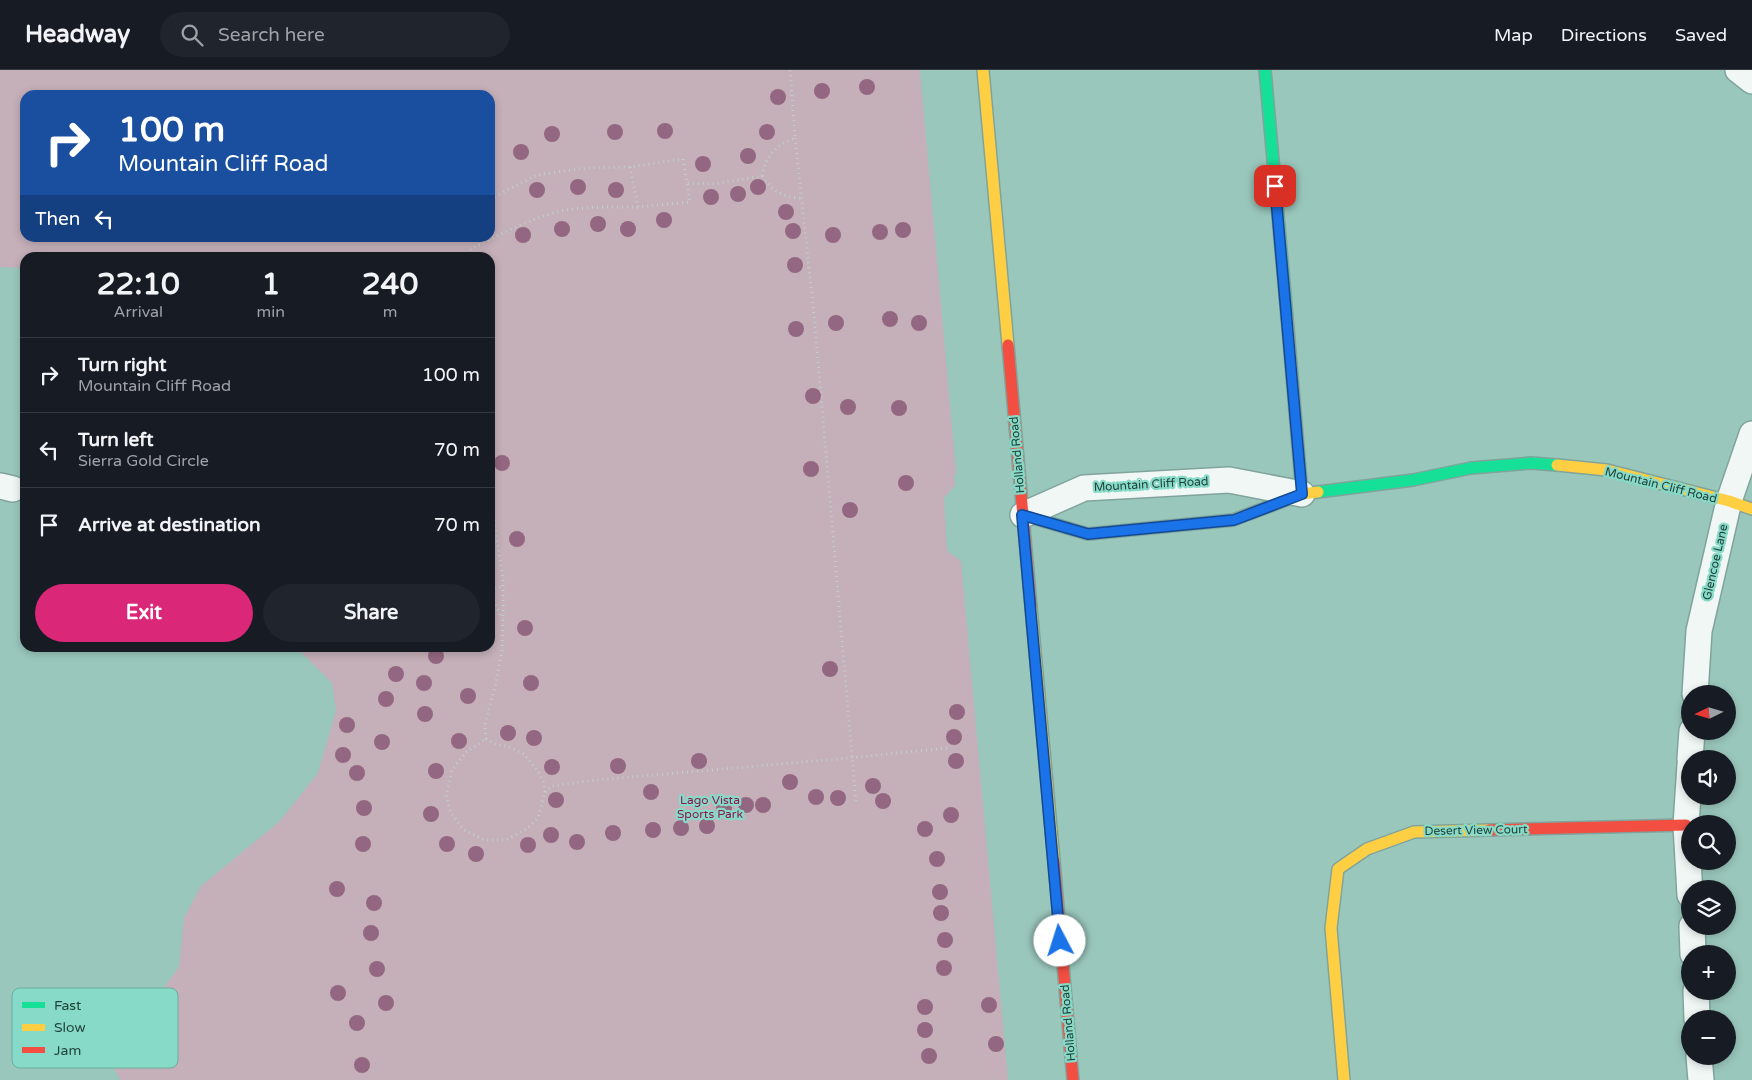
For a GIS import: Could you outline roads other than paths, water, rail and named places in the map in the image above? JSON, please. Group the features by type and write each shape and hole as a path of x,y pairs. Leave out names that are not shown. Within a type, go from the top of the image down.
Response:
{"street":[{"name":"Holland Road","path":"983,70 1073,1080"},
{"path":"1264,70 1302,494"},
{"path":"1738,70 1752,81"},
{"name":"Glencoe Lane","path":"1696,685 1699,630 1729,501 1752,434"},
{"name":"Mountain Cliff Road","path":"1022,515 1088,534 1234,520 1302,494 1413,480 1471,468 1531,463 1607,470 1729,501 1752,510"},
{"name":"Mountain Cliff Road","path":"1022,515 1084,488 1229,480 1302,494"},
{"name":"Desert View Court","path":"1344,1080 1330,928 1338,869 1367,849 1414,832 1681,825"},
{"path":"1700,1065 1701,1080"}],"park label":[{"name":"Lago Vista Sports Park","path":"710,807"}]}
